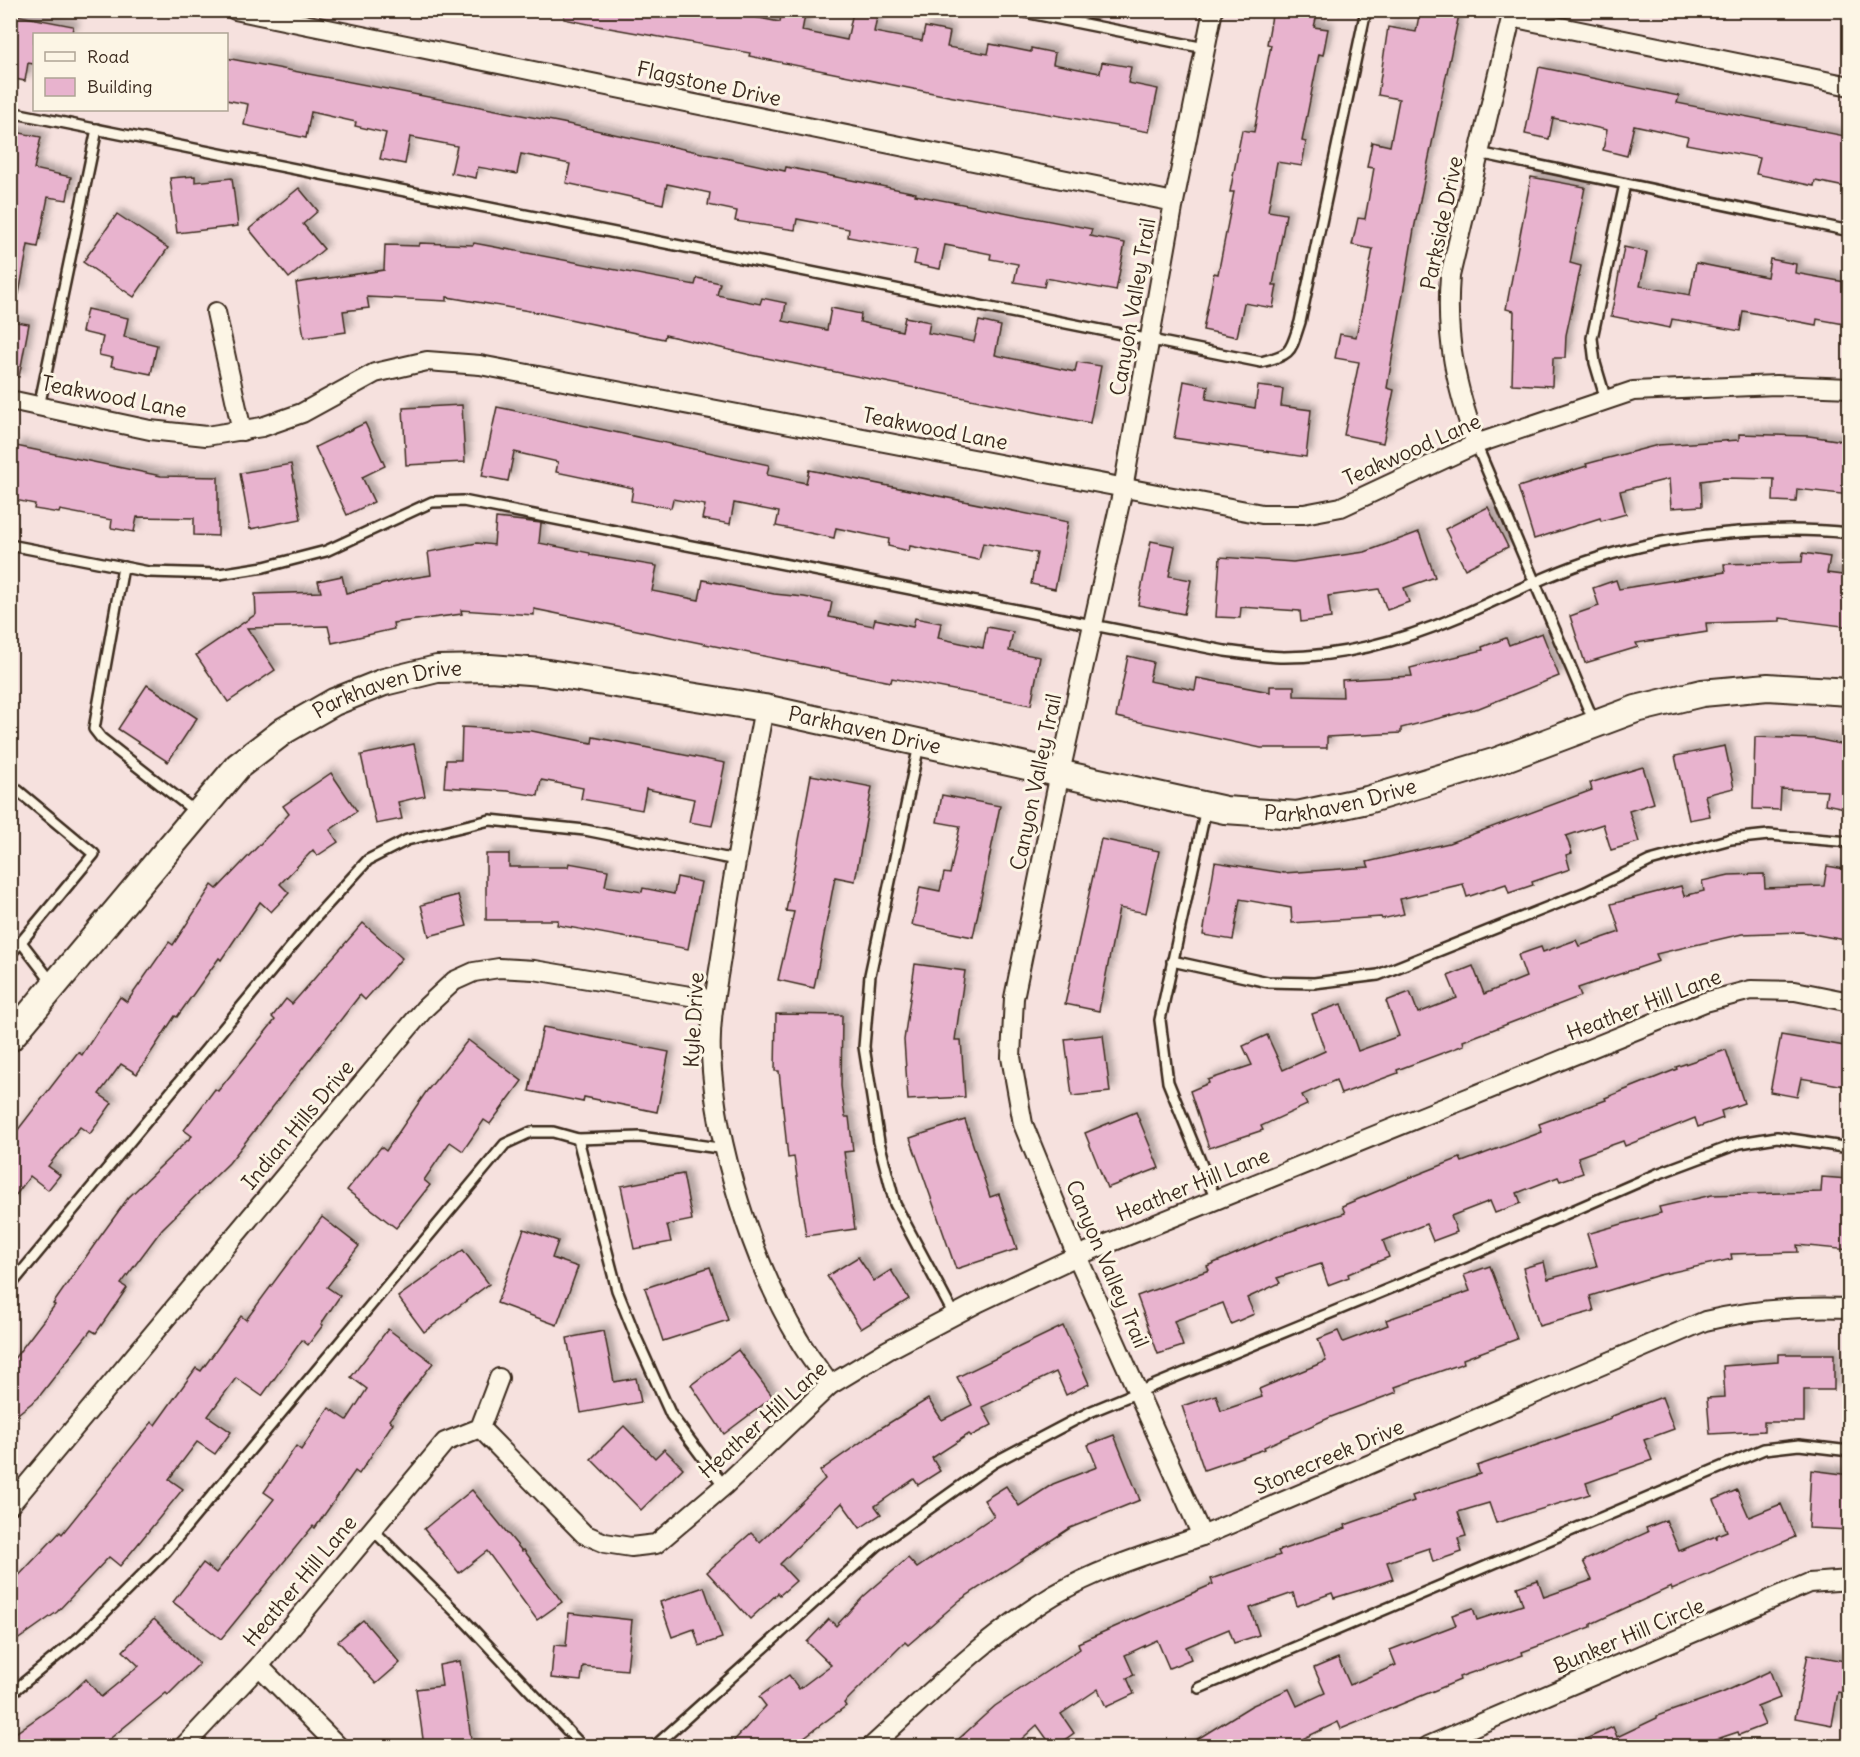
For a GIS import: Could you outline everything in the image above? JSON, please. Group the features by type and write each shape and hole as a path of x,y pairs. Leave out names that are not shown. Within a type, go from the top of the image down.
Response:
{"street":[{"name":"Flagstone Drive","path":"235,10 1174,202"},
{"name":"Canyon Valley Trail","path":"1202,1536 1077,1256 1023,1124 1011,1057 1014,998 1060,773 1123,489 1174,202 1213,10"},
{"path":"1512,14 1850,86"},
{"name":"Parkside Drive","path":"1476,444 1458,389 1447,315 1450,276 1512,14"},
{"path":"216,312 242,431"},
{"name":"Teakwood Lane","path":"10,400 150,430 206,436 262,427 302,413 375,373 428,361 480,364 1123,489 1262,514 1304,514 1341,507 1476,444 1633,392 1776,385 1850,388"},
{"name":"Parkhaven Drive","path":"10,1038 238,766 285,730 334,702 374,686 437,669 490,668 542,672 764,708 1225,810 1297,814 1367,800 1497,761 1636,709 1702,693 1768,687 1850,692"},
{"name":"Kyle Drive","path":"764,708 736,860 714,1000 711,1054 718,1114 733,1181 760,1260 799,1340 830,1385"},
{"name":"Indian Hills Drive","path":"10,1505 425,1008 454,981 474,972 499,968 534,970 714,1000"},
{"name":"Heather Hill Lane","path":"184,1746 259,1666 446,1442 480,1428 584,1534 605,1543 631,1547 656,1544 724,1486 830,1385 888,1350 954,1315 1077,1256 1705,1002 1751,990 1795,991 1850,1002"},
{"name":"Stonecreek Drive","path":"872,1746 979,1647 1054,1595 1123,1562 1202,1536 1705,1321 1745,1311 1800,1306 1850,1308"},
{"path":"480,1428 499,1378"},
{"name":"Bunker Hill Circle","path":"1428,1746 1809,1583 1850,1580"},
{"path":"259,1666 338,1746"}],"lane":[{"path":"1014,10 1205,48"},
{"path":"10,112 1261,362 1285,356 1293,346 1366,10"},
{"path":"39,407 97,129"},
{"path":"1479,153 1850,231"},
{"path":"1606,400 1595,363 1592,338 1625,184"},
{"path":"1476,444 1595,724"},
{"path":"10,544 148,572 219,574 264,567 326,551 432,502 463,501 1225,651 1283,657 1324,655 1366,646 1457,617 1534,582 1601,557 1696,537 1761,530 1850,533"},
{"path":"123,567 94,729 100,738 197,813"},
{"path":"920,742 870,975 864,1047 879,1143 895,1204 954,1315"},
{"path":"10,784 94,854 10,954"},
{"path":"1206,806 1160,1020 1168,1082 1216,1200"},
{"path":"10,1286 315,918 368,860 406,840 490,820 585,830 736,860"},
{"path":"1172,961 1268,982 1314,983 1378,975 1576,897 1650,861 1731,839 1769,835 1850,842"},
{"path":"21,942 54,985"},
{"path":"10,1694 81,1636 166,1551 505,1143 531,1132 553,1132 578,1139 640,1137 726,1149"},
{"path":"655,1746 878,1545 926,1508 993,1463 1092,1411 1458,1261 1657,1174 1740,1143 1777,1137 1850,1148"},
{"path":"578,1139 617,1290 635,1335 671,1415 724,1486"},
{"path":"1198,1688 1764,1449 1798,1445 1850,1450"},
{"path":"373,1530 465,1621 582,1746"}],"building":[{"path":"565,10 734,10 733,13 780,22 782,10 806,10 802,31 847,40 853,12 877,17 874,32 922,41 925,27 950,32 947,47 988,54 990,44 1031,52 1031,48 1055,53 1053,64 1100,73 1102,62 1131,67 1128,83 1158,89 1149,132 948,96 749,56 750,53 564,19"},
{"path":"1273,10 1318,10 1314,27 1328,29 1323,55 1319,54 1302,141 1306,142 1302,166 1277,162 1268,211 1286,214 1273,285 1277,285 1273,308 1244,303 1237,337 1203,330 1214,273 1218,274 1234,192 1230,192 1242,130 1254,132 1271,45 1267,44"},
{"path":"1420,10 1460,10 1414,229 1387,388 1394,390 1383,443 1344,435 1359,362 1335,358 1340,334 1356,337 1373,249 1352,245 1358,218 1365,219 1374,168 1367,167 1372,142 1390,146 1399,99 1378,95 1388,27 1416,32"},
{"path":"10,14 73,26 72,33 33,33 33,64 28,63 25,81 10,78"},
{"path":"228,58 563,123 785,171 786,167 916,193 915,195 1092,229 1090,236 1125,243 1116,291 1046,278 1044,287 1014,282 1018,264 990,259 991,254 945,245 940,269 914,264 917,250 848,237 849,229 797,219 795,230 735,221 737,211 708,205 710,193 667,184 663,204 566,183 570,164 521,154 517,174 478,167 476,178 451,173 457,146 410,137 405,164 380,159 386,133 355,126 356,122 311,112 306,138 244,125 248,104 228,100"},
{"path":"1539,67 1679,96 1677,103 1850,137 1850,188 1815,181 1814,186 1756,174 1760,158 1686,144 1688,137 1634,125 1627,156 1603,150 1607,130 1553,118 1549,139 1525,134"},
{"path":"10,131 41,137 34,169 71,177 67,200 48,197 38,247 28,245 19,294 10,293"},
{"path":"195,176 195,182 232,178 238,226 177,233 170,178"},
{"path":"1531,177 1585,187 1570,263 1581,266 1566,335 1565,358 1553,358 1552,386 1512,384 1514,311 1506,309"},
{"path":"299,188 318,211 303,224 324,249 289,278 249,229"},
{"path":"117,214 168,248 134,297 83,262"},
{"path":"420,243 473,245 474,243 695,285 697,278 720,283 717,295 760,304 762,298 786,303 783,321 827,330 831,308 861,314 860,322 902,331 905,317 930,322 928,333 974,342 979,321 1001,326 995,355 1075,372 1077,362 1101,366 1090,423 751,355 665,335 664,339 541,313 447,297 447,301 367,297 369,308 343,311 346,332 304,338 296,283 384,270 385,245 419,246"},
{"path":"1624,247 1647,252 1640,286 1690,295 1696,263 1767,277 1770,259 1796,264 1795,273 1850,283 1850,325 1817,319 1816,325 1743,311 1740,331 1672,319 1670,328 1611,316"},
{"path":"87,309 128,318 124,337 157,345 151,374 111,366 113,358 99,355 103,337 82,332"},
{"path":"10,321 29,324 19,377 10,377"},
{"path":"1184,381 1208,386 1206,399 1255,408 1258,386 1283,389 1281,406 1311,410 1306,457 1174,438"},
{"path":"462,405 465,462 406,465 403,408"},
{"path":"497,407 769,465 767,475 806,483 809,470 1068,522 1055,589 1031,584 1037,553 983,543 979,560 910,546 909,551 888,546 889,539 836,528 834,538 776,526 779,512 734,503 730,524 702,519 705,505 673,499 671,508 631,501 633,488 556,472 558,462 514,452 508,481 482,476"},
{"path":"365,423 385,466 362,477 374,502 347,515 315,447"},
{"path":"1739,434 1809,436 1850,442 1850,495 1797,489 1796,502 1773,501 1774,479 1723,478 1701,481 1702,506 1671,508 1669,479 1620,491 1626,514 1601,521 1600,518 1534,539 1518,487 1587,466 1586,464 1658,445 1739,440"},
{"path":"16,446 161,476 218,477 218,536 194,535 194,518 137,517 134,532 111,528 112,520 60,510 59,513 34,509 35,504 10,499 10,477"},
{"path":"291,464 301,519 250,529 240,473"},
{"path":"1488,507 1508,547 1465,569 1445,529"},
{"path":"496,518 541,523 539,543 590,553 590,555 657,566 652,591 699,600 703,580 774,594 804,597 832,602 829,617 873,626 875,619 913,627 915,618 941,623 938,638 983,648 987,627 1013,632 1009,651 1040,657 1031,705 892,678 891,682 534,609 534,615 461,610 462,614 393,623 394,629 332,643 328,626 247,628 275,670 228,702 196,655 256,614 255,594 321,592 318,581 342,576 346,593 431,575 428,552 477,543 494,545"},
{"path":"1419,532 1435,577 1404,588 1409,602 1387,610 1379,589 1328,596 1331,618 1301,622 1300,611 1241,607 1240,618 1216,617 1220,557 1293,562 1365,552"},
{"path":"1151,541 1175,546 1169,576 1191,580 1184,614 1138,605"},
{"path":"1803,553 1830,557 1827,573 1850,576 1850,627 1780,618 1780,621 1706,623 1707,632 1636,643 1638,647 1585,663 1570,616 1599,606 1593,588 1616,580 1619,589 1725,572 1724,564 1802,562"},
{"path":"1542,633 1559,676 1479,708 1401,728 1401,733 1327,737 1327,748 1261,748 1116,717 1128,656 1153,662 1149,681 1195,690 1197,678 1270,692 1270,686 1294,686 1294,696 1343,697 1342,680 1412,676 1410,668 1483,650 1482,647 1506,638 1509,645"},
{"path":"147,685 197,718 168,762 118,729"},
{"path":"462,727 532,731 592,743 593,737 725,763 712,826 689,822 694,799 646,789 642,810 581,799 583,788 541,780 538,796 508,791 444,787 446,760 461,760"},
{"path":"1755,737 1816,739 1850,746 1850,809 1825,804 1827,791 1781,789 1780,810 1753,809"},
{"path":"414,744 425,796 398,802 402,819 376,824 361,755"},
{"path":"1725,746 1734,788 1705,795 1710,816 1689,820 1675,756"},
{"path":"1643,767 1654,803 1629,811 1639,842 1611,850 1603,824 1566,836 1572,853 1566,855 1570,869 1532,882 1533,885 1509,893 1506,884 1467,897 1463,884 1400,899 1404,914 1382,919 1381,917 1292,923 1291,908 1240,899 1233,940 1203,935 1215,862 1284,873 1369,867 1367,862 1449,843 1592,790 1590,783"},
{"path":"331,773 357,811 330,830 338,842 317,856 313,850 280,884 289,893 271,912 260,902 221,960 219,958 177,1017 175,1016 137,1074 121,1064 99,1094 112,1103 90,1134 80,1127 48,1166 60,1175 48,1190 30,1176 10,1203 10,1140 78,1052 82,1055 120,997 127,1002 169,942 173,945 212,885 217,889 289,814 283,806"},
{"path":"811,775 872,787 855,881 835,877 814,988 778,980 794,912 786,911"},
{"path":"942,795 1000,806 973,937 912,925 920,887 940,891 944,873 950,874 960,826 937,822"},
{"path":"1101,839 1159,851 1146,913 1119,908 1099,1011 1065,1004"},
{"path":"486,854 509,854 509,867 568,867 569,863 608,870 605,886 642,892 643,888 674,894 677,877 701,882 688,949 557,925 558,920 486,920"},
{"path":"1827,866 1850,870 1850,941 1802,932 1742,934 1656,954 1659,961 1578,988 1581,996 1463,1041 1464,1045 1397,1070 1398,1073 1341,1094 1336,1080 1302,1095 1307,1105 1261,1126 1263,1130 1209,1148 1190,1091 1209,1083 1208,1080 1252,1065 1243,1046 1267,1035 1283,1070 1325,1051 1312,1014 1341,1004 1358,1051 1399,1036 1386,1001 1410,992 1418,1013 1457,998 1448,976 1473,966 1484,994 1526,977 1518,955 1541,947 1543,952 1576,940 1579,946 1620,932 1611,904 1681,886 1684,896 1704,891 1702,881 1729,875 1764,874 1765,888 1824,886"},
{"path":"458,895 467,926 429,936 421,905"},
{"path":"363,923 402,958 365,1000 360,995 229,1163 162,1229 121,1284 127,1288 96,1333 91,1330 38,1398 10,1420 10,1364 55,1305 53,1304 97,1241 128,1198 192,1136 184,1130 215,1089 218,1091 275,1020 272,1017 286,999 292,1004"},
{"path":"915,964 965,971 955,1040 961,1040 965,1097 908,1100 904,1040"},
{"path":"776,1014 842,1015 841,1086 845,1117 849,1117 853,1151 844,1152 855,1229 806,1236 794,1157 788,1158 779,1071 775,1071"},
{"path":"543,1027 669,1052 657,1112 584,1097 583,1102 529,1091"},
{"path":"1103,1035 1110,1092 1072,1096 1065,1039"},
{"path":"1781,1035 1850,1047 1850,1087 1801,1078 1797,1097 1770,1092"},
{"path":"468,1040 522,1081 490,1124 484,1120 463,1151 450,1142 424,1180 430,1185 396,1228 347,1190 381,1147 386,1151 426,1092"},
{"path":"1726,1050 1744,1103 1721,1111 1723,1118 1698,1127 1695,1118 1625,1146 1623,1141 1578,1157 1583,1173 1560,1181 1558,1177 1517,1193 1521,1203 1495,1213 1490,1201 1451,1216 1457,1232 1433,1241 1426,1224 1383,1241 1389,1257 1328,1285 1321,1264 1277,1278 1280,1283 1247,1298 1254,1314 1231,1324 1223,1303 1174,1321 1183,1346 1158,1354 1137,1296 1209,1270 1207,1266 1282,1234 1345,1213 1342,1206 1409,1178 1460,1158 1462,1162 1542,1132 1539,1124 1606,1100 1605,1098 1677,1069 1676,1067"},
{"path":"1136,1112 1159,1168 1107,1188 1085,1133"},
{"path":"965,1120 990,1197 999,1194 1017,1249 956,1269 910,1138"},
{"path":"683,1174 692,1220 667,1225 671,1242 634,1249 621,1186"},
{"path":"1822,1177 1848,1179 1846,1199 1850,1199 1850,1250 1797,1245 1798,1252 1731,1254 1732,1259 1659,1275 1590,1296 1594,1311 1539,1326 1523,1268 1544,1262 1548,1279 1597,1266 1587,1234 1661,1213 1659,1207 1712,1195 1821,1192"},
{"path":"322,1217 359,1246 327,1287 340,1296 321,1324 323,1325 308,1345 302,1340 262,1396 236,1378 208,1416 231,1432 215,1454 197,1442 169,1479 183,1489 120,1566 109,1557 57,1612 10,1645 10,1585 60,1532 62,1534 152,1422 155,1425 196,1368 201,1371 241,1316 246,1320"},
{"path":"524,1229 558,1241 552,1258 578,1267 557,1325 497,1303"},
{"path":"463,1250 489,1284 424,1332 398,1297"},
{"path":"858,1257 874,1281 891,1270 909,1299 861,1329 827,1276"},
{"path":"1490,1266 1517,1339 1463,1359 1464,1363 1395,1387 1397,1392 1331,1417 1264,1447 1265,1449 1204,1470 1182,1406 1216,1395 1221,1411 1262,1397 1259,1389 1326,1361 1318,1339 1338,1331 1343,1342 1388,1325 1386,1320 1470,1291 1464,1275"},
{"path":"710,1267 728,1320 663,1341 645,1288"},
{"path":"1063,1326 1089,1384 1066,1395 1056,1372 982,1407 992,1425 971,1436 969,1434 932,1458 940,1471 918,1485 914,1479 875,1506 881,1514 860,1528 842,1503 780,1564 796,1581 780,1595 778,1593 750,1619 707,1572 751,1533 760,1542 825,1479 820,1471 881,1428 928,1399 942,1420 972,1405 957,1377"},
{"path":"388,1329 433,1363 389,1420 393,1423 359,1474 355,1471 315,1528 313,1526 221,1639 173,1602 203,1563 216,1573 274,1499 264,1492 296,1446 301,1450 329,1408 347,1420 367,1389 351,1377"},
{"path":"604,1331 614,1382 636,1378 641,1402 581,1413 567,1338"},
{"path":"738,1350 773,1397 724,1434 691,1385"},
{"path":"1778,1354 1834,1354 1834,1390 1804,1390 1804,1422 1764,1422 1764,1431 1710,1434 1707,1398 1725,1397 1723,1366 1778,1362"},
{"path":"1662,1397 1674,1429 1644,1440 1652,1460 1586,1483 1590,1494 1496,1523 1489,1503 1458,1512 1466,1536 1458,1538 1462,1552 1433,1562 1429,1548 1387,1562 1393,1579 1367,1588 1334,1598 1332,1593 1297,1606 1293,1593 1250,1608 1259,1635 1234,1643 1229,1629 1186,1647 1191,1659 1169,1668 1157,1640 1125,1655 1134,1675 1127,1678 1134,1694 1106,1707 1098,1689 1061,1714 1074,1733 1056,1746 1052,1746 1037,1725 1014,1746 951,1746 995,1706 1080,1649 1078,1643 1213,1584 1211,1579 1280,1555 1278,1551 1346,1528 1345,1525 1414,1501 1412,1496 1480,1474 1477,1466 1611,1419 1610,1417"},
{"path":"624,1426 655,1458 664,1449 683,1468 641,1510 591,1459"},
{"path":"1114,1435 1140,1500 1070,1528 960,1600 908,1645 905,1642 844,1703 846,1706 792,1746 729,1746 766,1706 759,1697 789,1675 799,1689 831,1665 807,1642 829,1619 836,1626 864,1596 908,1558 917,1568 994,1516 984,1500 1006,1486 1019,1506 1053,1484 1097,1467 1088,1445"},
{"path":"1811,1470 1850,1475 1850,1530 1808,1528"},
{"path":"472,1490 522,1551 524,1550 562,1602 537,1620 487,1551 459,1573 424,1529"},
{"path":"1737,1490 1749,1517 1781,1504 1795,1537 1672,1590 1671,1587 1591,1624 1591,1627 1522,1652 1523,1655 1459,1677 1460,1680 1341,1729 1338,1722 1300,1740 1303,1746 1186,1746 1251,1706 1289,1689 1297,1706 1325,1693 1314,1668 1338,1658 1350,1685 1396,1665 1390,1650 1456,1625 1452,1615 1473,1608 1477,1620 1523,1605 1517,1587 1538,1580 1544,1597 1592,1580 1583,1561 1648,1532 1646,1528 1666,1520 1679,1551 1716,1536 1717,1539 1717,1535 1727,1531 1714,1500"},
{"path":"704,1587 722,1638 699,1646 694,1629 672,1637 660,1602"},
{"path":"569,1613 632,1620 627,1670 583,1666 581,1681 551,1678 554,1645 566,1646"},
{"path":"154,1619 199,1664 168,1695 166,1693 101,1746 10,1746 10,1737 67,1697 86,1679 101,1697 139,1666 123,1651"},
{"path":"363,1620 400,1663 376,1684 338,1641"},
{"path":"1808,1654 1850,1662 1850,1694 1838,1692 1832,1725 1795,1718"},
{"path":"460,1661 472,1746 424,1746 416,1689 442,1686 439,1665"},
{"path":"1770,1671 1780,1698 1757,1707 1765,1725 1739,1735 1738,1732 1696,1746 1570,1746 1613,1727 1617,1737 1657,1716 1722,1693"}]}
